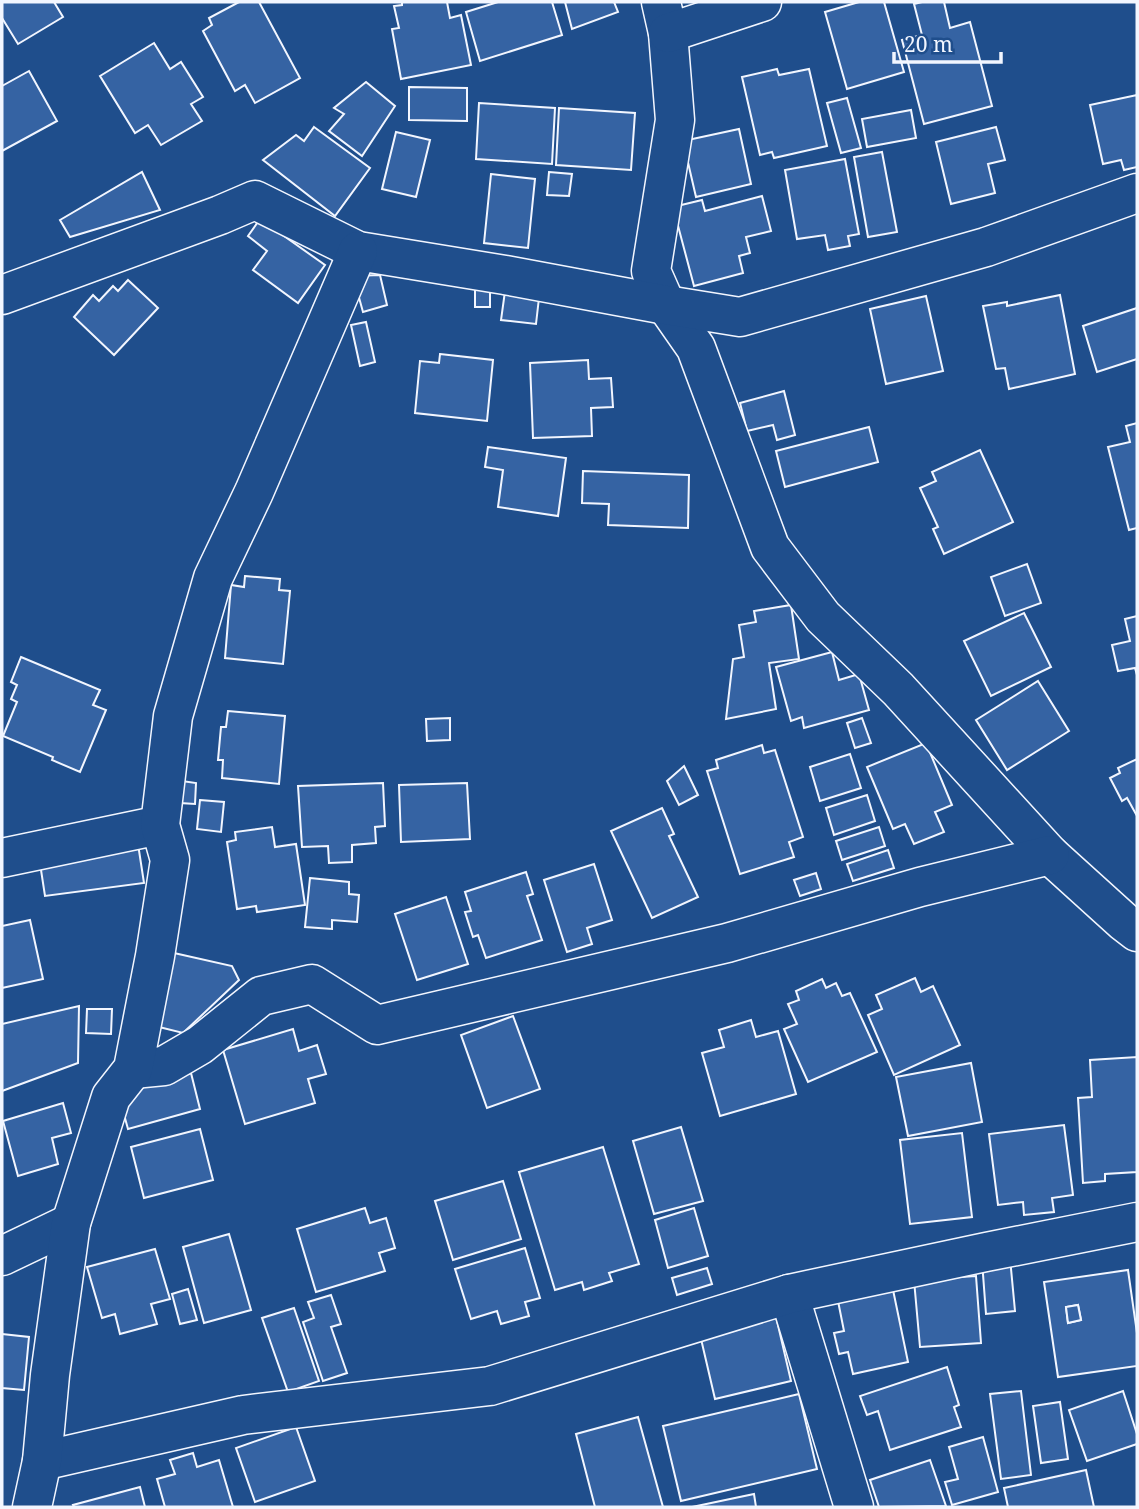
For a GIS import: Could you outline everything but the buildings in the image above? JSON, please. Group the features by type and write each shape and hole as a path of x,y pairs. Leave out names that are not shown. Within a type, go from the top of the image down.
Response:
{"street":[{"path":"762,2 664,17 675,120 651,271 666,305 696,348 770,547 823,617 898,689 1050,855 1137,932"},
{"path":"3,293 220,215 254,200 358,251 740,317 986,247 1137,193"},
{"path":"32,1507 42,1461 50,1375 71,1223 111,1097 133,1069 155,956 170,860 160,825 173,716 213,578 254,492 358,251"},
{"path":"2,858 160,825"},
{"path":"133,1069 164,1066 200,1045 261,996 312,984 377,1025 727,943 920,887 1050,855"},
{"path":"42,1461 243,1415 490,1386 789,1294 1137,1222"},
{"path":"2,1256 71,1223"},
{"path":"789,1294 854,1507"}]}
